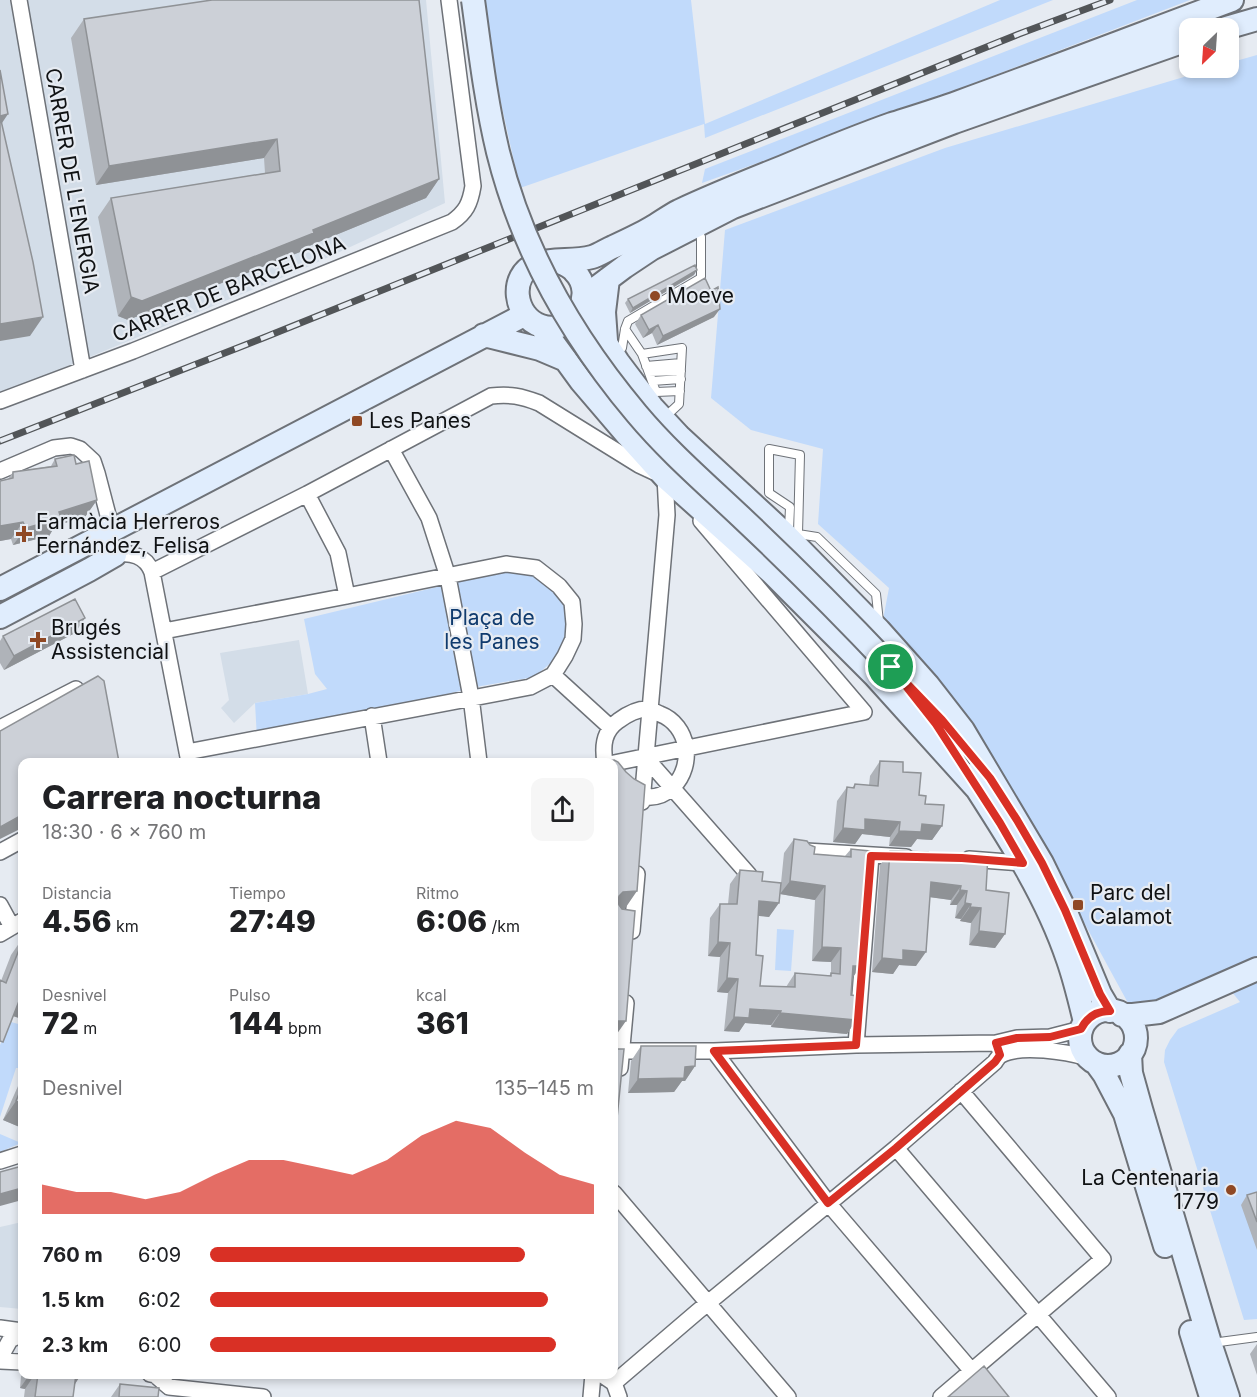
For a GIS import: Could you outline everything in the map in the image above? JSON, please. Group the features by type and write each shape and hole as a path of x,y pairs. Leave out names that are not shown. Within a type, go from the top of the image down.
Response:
{"street":[{"name":"CARRER DE L'ENERGIA","path":"20,0 83,370"},
{"name":"CARRER DE BARCELONA","path":"0,400 133,351 452,222 462,215 473,186 449,0"},
{"path":"473,0 492,123 507,184 543,273 578,336 638,416 824,597 891,667 983,783"},
{"path":"1228,1397 1131,1073 1135,1037 1133,1027 1129,1021 1116,1013 1100,994 1065,910 1042,863 1017,820 983,783 771,572 665,477 519,305 517,295 519,283 532,266 546,261 592,257 677,212 820,152 1232,0"},
{"path":"1239,24 1257,19"},
{"path":"0,589 484,336 533,320 552,328 561,326 578,315 584,300 624,267 651,249 733,207 943,126 1179,43"},
{"path":"558,261 573,269 580,278 584,300 593,323 615,342"},
{"path":"608,279 604,312 615,342 639,391 679,436 794,538 928,685 963,730 1000,823 1046,908 1068,959 1083,1026 1080,1036 1081,1047 1104,1074 1125,1114 1211,1397"},
{"path":"484,336 540,350 566,360"},
{"path":"152,572 307,494 491,396 508,394 525,397 539,403 639,465 665,477 677,495 864,712 618,762"},
{"path":"602,442 619,442 650,415 657,413"},
{"path":"0,471 54,448 71,446 80,449 93,461 108,515 109,532 125,555 147,563 152,572 188,757 372,716 530,687 553,675 573,639 574,624 572,602 559,586 536,568 506,564 164,631"},
{"path":"391,450 429,518 448,577 471,697 479,758"},
{"path":"642,805 667,515 665,477"},
{"path":"307,494 338,553 347,596"},
{"path":"0,617 89,570 125,555"},
{"path":"553,675 610,727"},
{"path":"0,728 89,682"},
{"path":"604,758 605,740 610,727 626,716 649,709 668,717 677,726 684,737 687,748 684,769 672,788 642,805"},
{"path":"372,716 378,758"},
{"path":"645,757 749,875"},
{"path":"618,784 642,805"},
{"path":"0,852 18,842"},
{"path":"806,851 925,857"},
{"path":"856,1045 871,856"},
{"path":"631,944 626,920 638,858"},
{"path":"955,858 1023,863"},
{"path":"0,905 12,927"},
{"path":"606,1379 616,1390 709,1303 896,1148 995,1062 998,1049 1017,1038 1050,1037 1083,1026 1096,1013 1133,1015 1159,1012 1257,969"},
{"path":"619,1079 618,1051 627,987"},
{"path":"618,1051 714,1051 856,1045 1054,1050 1105,1066 1124,1061 1159,1012"},
{"path":"714,1051 828,1203 994,1397"},
{"path":"941,1397 1103,1259 961,1091"},
{"path":"896,1148 1108,1397"},
{"path":"0,1161 18,1155"},
{"path":"618,1198 788,1397"},
{"path":"0,1328 18,1331"},
{"path":"18,1335 10,1340 0,1359 18,1361"},
{"path":"591,1397 592,1379"},
{"path":"168,1386 263,1397"}],"lane":[{"path":"657,413 679,405 682,348 642,354 615,342 628,321 701,278 701,237 696,226"},
{"path":"642,354 656,392 680,391"},
{"path":"647,369 681,371"},
{"path":"652,381 681,371"},
{"path":"769,449 800,455 794,538 789,531 790,507 769,493 769,449"},
{"path":"1210,1343 1257,1337"}],"shaded area":[{"path":"0,0 426,0 445,203 305,268 0,394"},
{"path":"299,640 308,694 255,703 234,723 221,708 229,700 220,653"},
{"path":"18,1223 18,1309 0,1307 0,1227"}],"green space":[{"path":"484,0 691,0 705,124 1000,0 1053,0 705,138 704,124 520,188 492,63"},
{"path":"1137,0 1190,0 902,111 702,183 705,169"},
{"path":"1257,55 1257,959 1142,1007 1128,1003 1009,785 882,625 889,588 818,524 823,449 751,430 711,398 725,230 945,148 1180,78 1239,78 1239,60"},
{"name":"Plaça de les Panes","path":"507,572 529,574 543,581 556,591 565,609 569,626 565,645 553,661 534,677 481,686 257,739 255,703 327,689 315,674 304,619"},
{"path":"777,929 794,930 791,971 775,970"},
{"name":"La Centenaria 1779","path":"1257,980 1257,1319 1244,1320 1164,1062 1165,1050 1178,1029 1240,1002 1232,992"},
{"path":"11,1022 18,1024 18,1068 16,1068 0,1117 0,1045"},
{"path":"0,1134 18,1142 18,1144 0,1152"}],"building":[{"path":"212,0 419,0 439,179 313,230 314,233 142,301 131,297 111,198 280,171 277,139 109,166 84,19"},
{"path":"0,70 8,114 0,116"},
{"path":"0,116 43,317 0,324"},
{"path":"695,265 697,270 633,308 628,299"},
{"path":"705,278 711,291 718,287 720,309 663,336 658,325 649,330 641,315"},
{"path":"74,455 76,464 89,461 97,500 59,512 61,518 26,528 23,522 0,526 0,481 13,478 13,472 57,466 55,459"},
{"path":"75,599 85,618 14,656 3,636"},
{"path":"98,676 104,681 118,758 18,758 18,817 0,827 0,731"},
{"path":"880,761 903,762 903,772 921,773 919,795 926,796 925,804 944,805 942,826 922,824 921,832 899,831 900,822 865,819 865,830 843,828 847,787 854,788 855,784 878,786"},
{"path":"618,762 634,779 645,785 637,891 623,892 618,901"},
{"path":"794,839 807,841 815,847 814,854 851,857 851,849 870,851 861,966 853,966 851,995 858,996 856,1020 750,1009 749,1018 734,1017 738,979 727,978 730,943 718,942 720,904 737,904 740,870 763,872 762,881 781,883 779,903 759,901 756,955 763,956 760,986 795,987 795,973 831,976 831,973 840,974 841,948 822,947 825,886 790,881"},
{"path":"890,851 928,852 927,855 971,858 971,854 988,855 986,890 1009,893 1005,934 979,931 981,908 970,907 971,904 965,903 967,891 960,890 961,886 931,882 926,952 903,950 903,960 882,958"},
{"path":"618,901 622,909 635,911 626,1021 618,1021"},
{"path":"18,952 18,1004 3,1042 0,1041 0,980 6,983"},
{"path":"641,1046 696,1046 695,1066 685,1067 684,1078 638,1079"},
{"path":"618,1049 624,1049 618,1108"},
{"path":"18,1167 18,1189 0,1194 0,1172"},
{"path":"1257,1192 1257,1222 1247,1195"},
{"path":"984,1366 1009,1397 948,1397"},
{"path":"37,1379 75,1379 73,1397 35,1397"},
{"path":"120,1384 159,1388 158,1397 119,1397"}],"railway":[{"path":"0,441 263,338 1019,34 1110,0"}],"place":[{"name":"Moeve","path":"655,296"},
{"name":"Les Panes","path":"357,421"},
{"name":"Farmàcia Herreros Fernández, Felisa","path":"24,534"},
{"name":"Brugés Assistencial","path":"38,640"},
{"name":"Parc del Calamot","path":"1078,905"},
{"name":"La Centenaria 1779","path":"1231,1190"}],"route":[{"path":"891,667 942,720 990,778 1017,820 1042,863 1065,910 1100,994 1110,1011 1101,1011 1091,1016 1081,1029 1050,1037 1017,1038 996,1043 1000,1055 995,1062 896,1148 828,1203 714,1051 856,1045 871,856 962,858 1023,863 936,724 891,667"}]}
